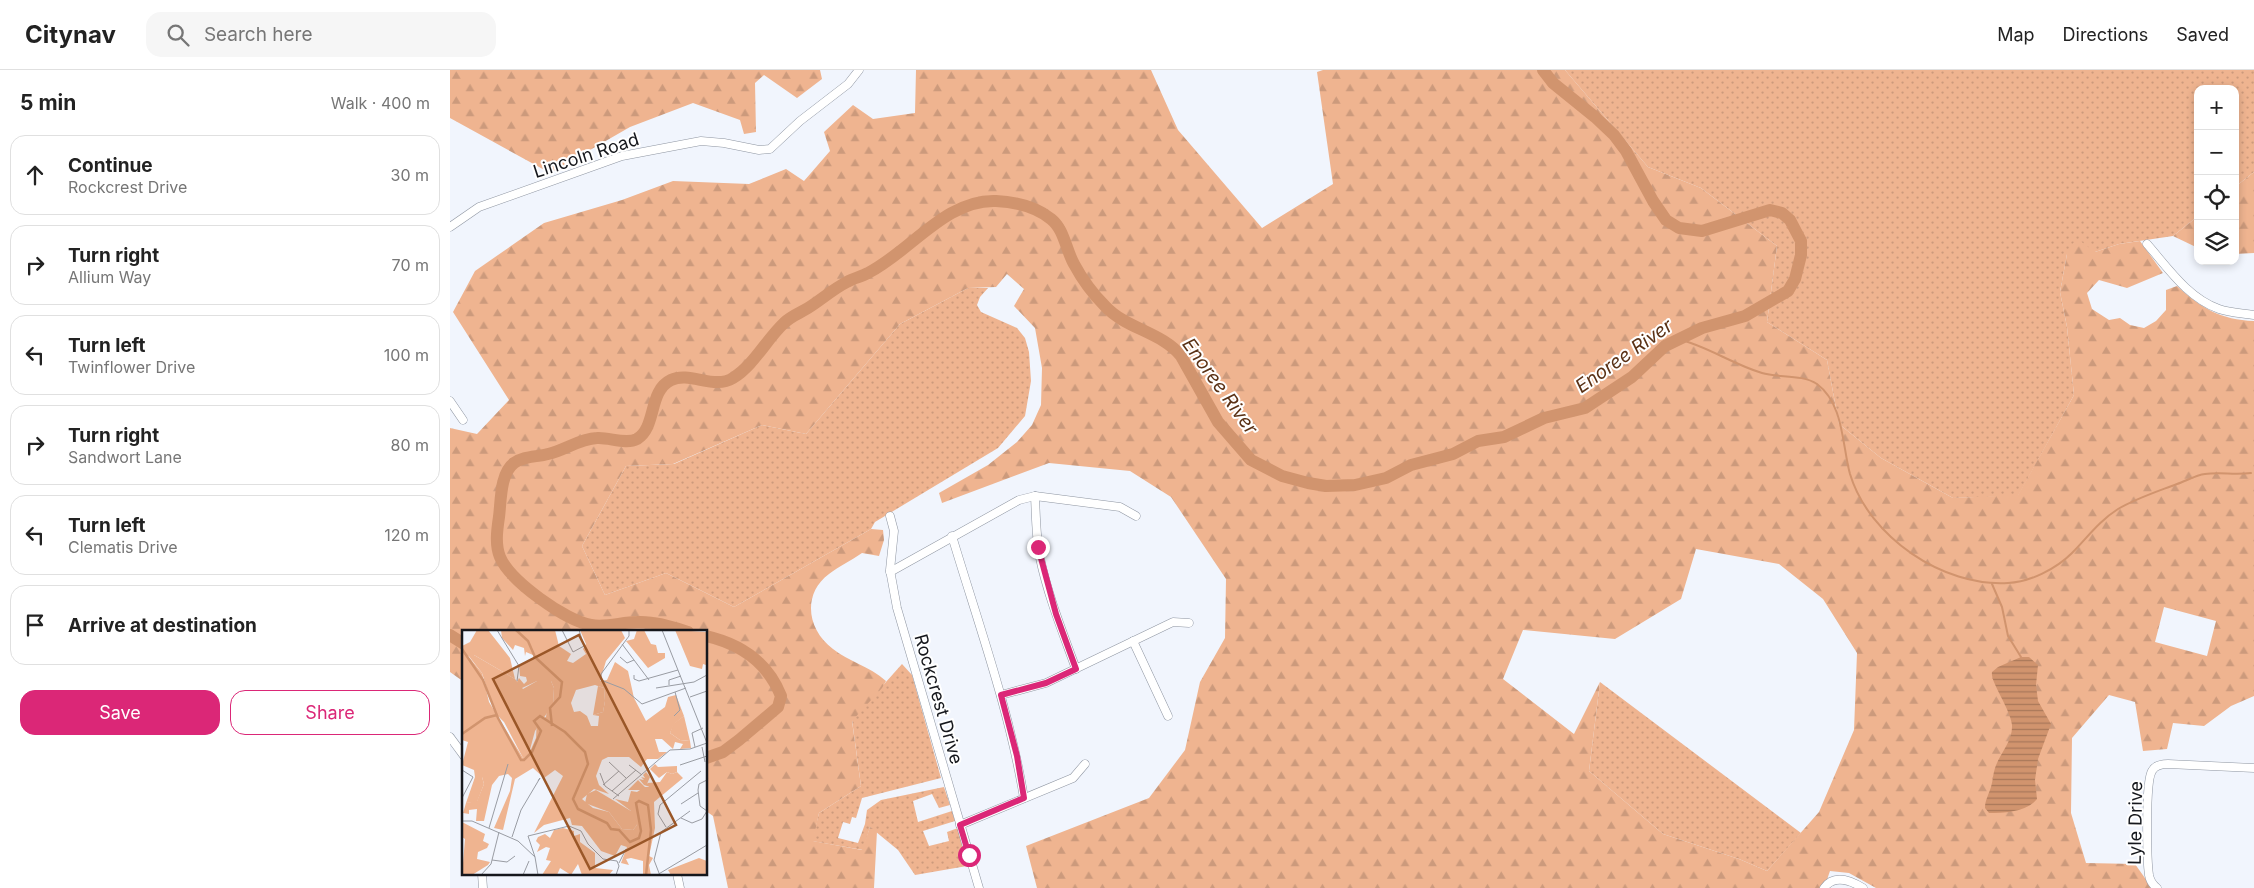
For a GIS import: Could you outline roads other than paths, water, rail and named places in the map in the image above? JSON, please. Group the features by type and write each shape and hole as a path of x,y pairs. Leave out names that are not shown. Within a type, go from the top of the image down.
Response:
{"street":[{"name":"Lincoln Road","path":"450,228 479,208 630,154 701,141 724,143 759,150 770,149 800,121 848,84 859,70"},
{"path":"2148,244 2180,282 2198,298 2219,309 2254,315"},
{"path":"450,401 463,420"},
{"path":"1035,496 1040,559 1056,614 1076,669"},
{"path":"890,572 1019,500 1035,496 1120,507 1136,516"},
{"name":"Rockcrest Drive","path":"890,516 894,531 890,572 897,608 978,888"},
{"path":"952,536 1001,695 1017,756 1024,798"},
{"path":"1001,695 1046,683 1173,622 1189,624"},
{"path":"1133,641 1168,716"},
{"path":"450,737 462,753"},
{"path":"960,825 1073,778 1085,764"},
{"name":"Lyle Drive","path":"2157,888 2149,875 2148,796 2150,775 2153,769 2159,765 2168,764 2254,768"},
{"path":"1824,888 1829,882 1837,879 1846,880 1862,888"}],"waterway":[{"name":"Enoree River","path":"681,630 650,622 631,622 602,626 580,622 554,608 515,577 506,567 497,548 502,488 509,468 522,459 544,455 590,439 602,438 623,441 637,439 648,426 659,392 671,380 686,378 718,382 733,378 754,359 790,318 852,279 884,264 929,228 961,208 978,203 996,201 1032,208 1051,219 1059,228 1077,270 1096,296 1114,314 1164,341 1181,356 1218,422 1251,460 1282,476 1326,486 1355,485 1386,478 1411,465 1453,454 1478,441 1504,437 1544,418 1585,408 1632,377 1665,346 1702,328 1745,316 1788,291 1795,279 1801,255 1801,241 1790,220 1782,213 1770,210 1702,231 1679,228 1666,220 1653,201 1626,151 1614,135 1553,83 1543,70"},
{"path":"1678,339 1762,373 1797,377 1817,384 1826,392 1832,402 1841,426 1850,474 1860,497 1874,518 1891,537 1912,554 1934,567 1959,577 1983,582 2008,583 2034,577 2066,559 2105,519 2118,509 2132,502 2202,475 2251,473"},
{"path":"1992,584 2002,607 2008,636 2021,657"},
{"name":"Enoree River","path":"450,635 462,643"},
{"name":"Enoree River","path":"708,637 731,644 752,657 769,674 781,696 778,707 739,740 723,752 708,757"}]}
